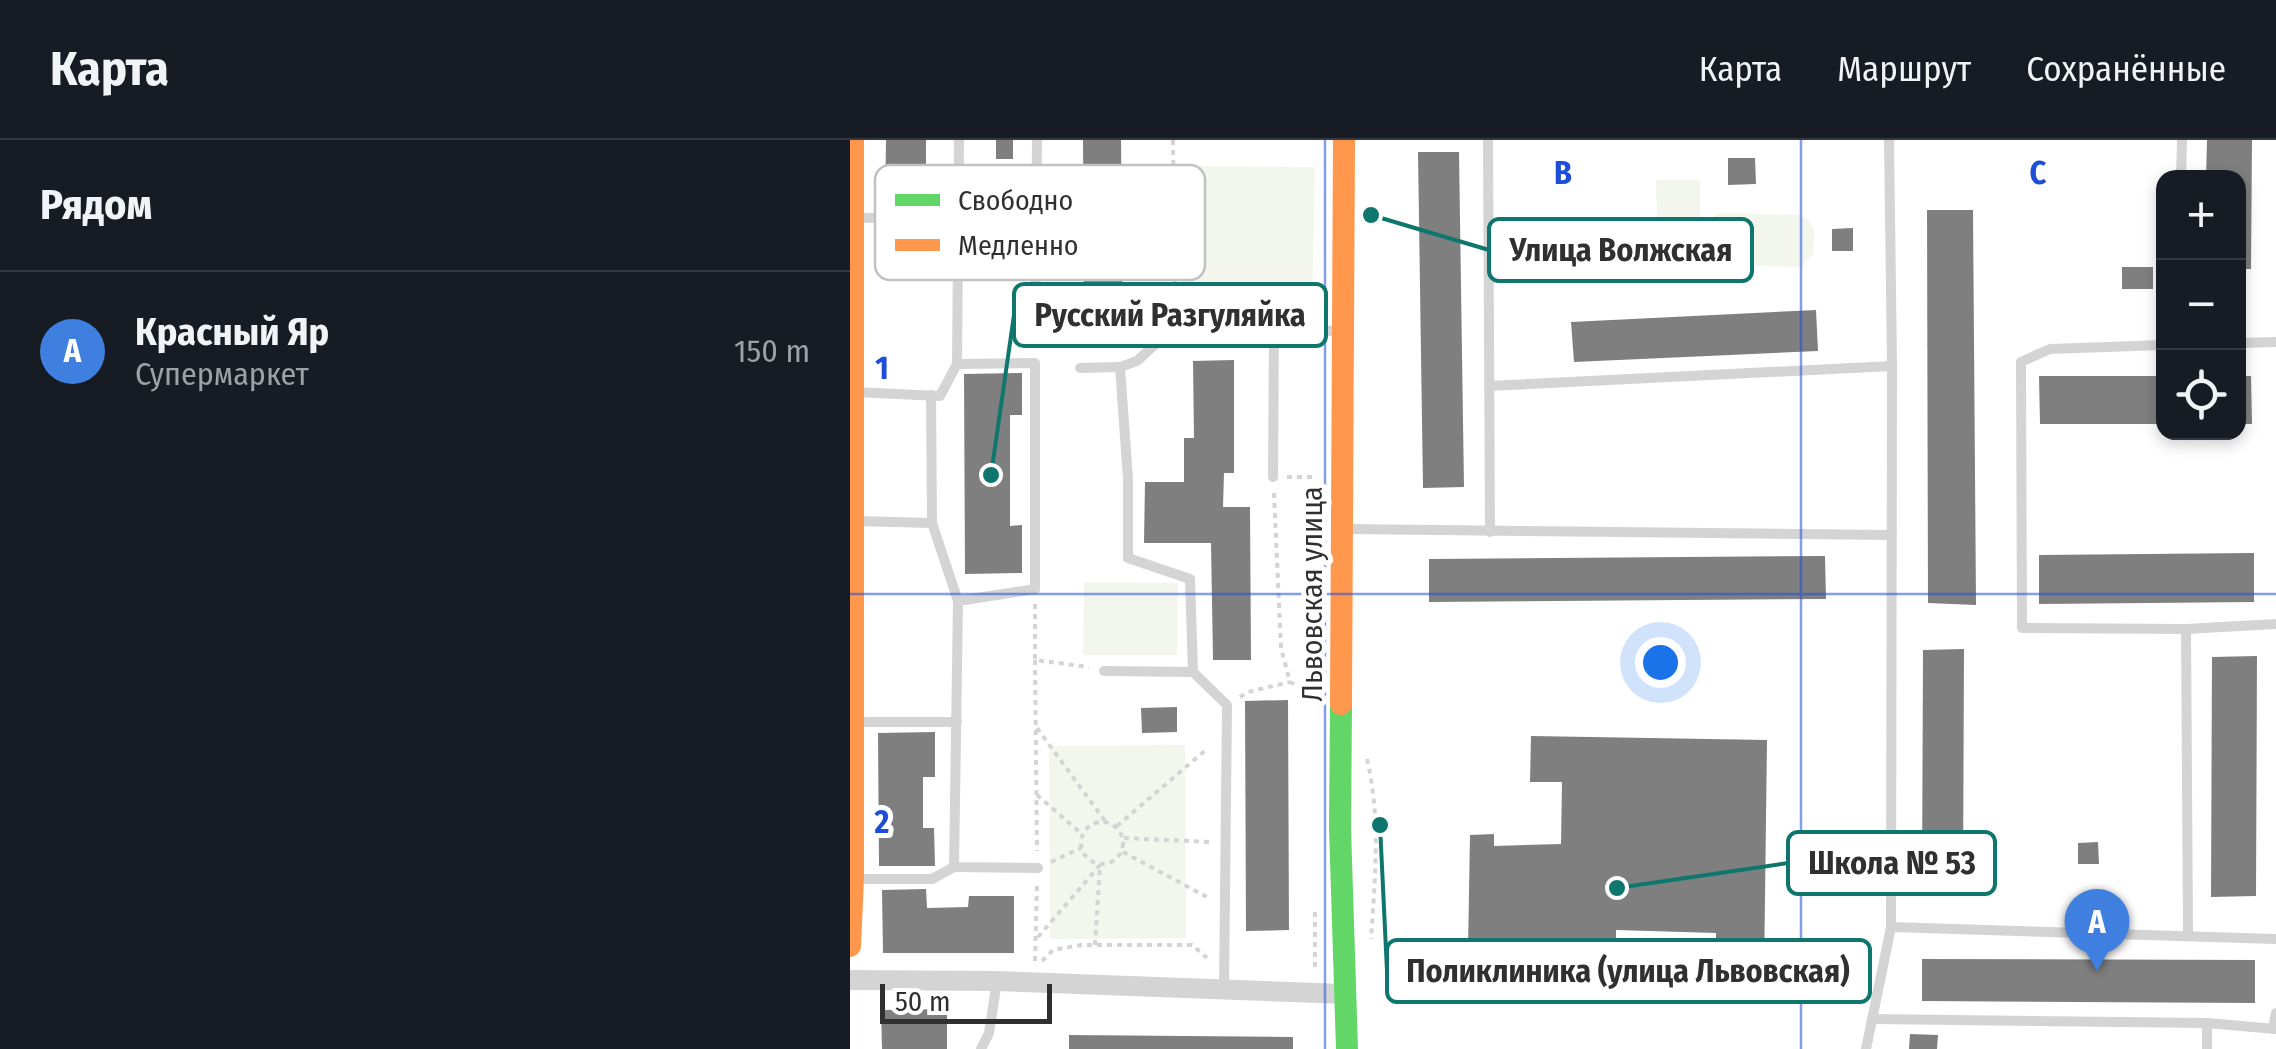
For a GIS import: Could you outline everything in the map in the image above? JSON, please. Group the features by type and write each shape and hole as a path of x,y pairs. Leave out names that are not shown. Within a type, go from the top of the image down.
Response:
{"street":[{"path":"850,946 853,140"},
{"name":"Львовская улица","path":"1344,140 1340,828 1347,1049"},
{"path":"850,980 1224,980 1344,994"}],"lane":[{"path":"959,140 959,165"},
{"path":"1037,140 1037,165"},
{"path":"1488,140 1490,532"},
{"path":"1866,1049 1892,927 1888,140"},
{"path":"2181,170 2182,140"},
{"path":"853,218 875,218"},
{"path":"853,392 940,396 957,364 958,280"},
{"path":"1035,331 1036,280"},
{"path":"1080,368 1120,367 1137,361 1175,326 1344,331"},
{"path":"1273,477 1274,329"},
{"path":"2246,343 2276,342"},
{"path":"2156,344 2050,349 2021,362 2022,628 2186,629 2276,624"},
{"path":"957,364 1034,363 1035,589 958,601"},
{"path":"1489,386 1892,366"},
{"path":"1120,367 1128,479 1128,558 1190,579 1193,672"},
{"path":"931,395 932,523 958,601 954,867"},
{"path":"852,520 932,523"},
{"path":"1342,529 1892,535"},
{"path":"2186,629 2188,934"},
{"path":"1104,671 1193,672 1227,705 1224,980"},
{"path":"852,722 957,722"},
{"path":"853,879 932,879 954,867 1038,868"},
{"path":"1892,927 2276,939"},
{"path":"981,1049 989,1033 997,982"},
{"path":"1873,1019 2207,1023 2275,1029 2276,1013"},
{"path":"2207,1023 2207,1049"}],"path":[{"path":"1173,140 1173,165"},
{"path":"1175,280 1175,326"},
{"path":"1290,682 1280,648 1273,477 1317,477"},
{"path":"1035,589 1035,968 1052,950 1095,945 1192,945 1224,980"},
{"path":"1035,660 1076,663 1104,671"},
{"path":"1227,705 1248,692 1290,682 1316,694"},
{"path":"1036,726 1105,821 1117,826 1124,838 1122,852 1114,862 1100,865 1088,860 1080,848 1082,834 1091,824 1105,821"},
{"path":"1117,826 1227,732"},
{"path":"1037,795 1082,834"},
{"path":"1124,838 1226,843"},
{"path":"1038,868 1080,848"},
{"path":"1122,852 1225,906"},
{"path":"1036,940 1100,865"},
{"path":"1095,945 1100,865"},
{"path":"1306,967 1316,958"}],"shaded area":[{"path":"1205,166 1315,167 1312,306 1183,305 1183,280 1205,280"},
{"path":"1656,180 1700,180 1701,259 1658,260"},
{"path":"1799,215 1812,226 1813,255 1801,267 1722,265 1712,256 1709,243 1714,216"},
{"path":"1084,582 1178,583 1177,655 1083,655"},
{"path":"1185,745 1186,938 1050,939 1049,746"}],"building":[{"path":"886,140 926,140 926,164 940,165 886,165"},
{"path":"996,140 1013,140 1013,159 996,159"},
{"path":"1083,140 1121,140 1121,165 1083,165"},
{"path":"2207,140 2252,140 2251,269 2246,269 2246,170 2206,170"},
{"path":"1418,152 1459,152 1464,487 1423,488"},
{"path":"1728,158 1755,158 1756,184 1728,185"},
{"path":"1927,210 1973,210 1976,605 1928,603"},
{"path":"1853,228 1853,251 1832,251 1832,229"},
{"path":"2122,267 2153,267 2153,289 2122,289"},
{"path":"1084,280 1122,280 1123,337 1084,337"},
{"path":"1816,310 1818,351 1574,362 1571,322"},
{"path":"1234,360 1234,473 1224,473 1223,507 1250,507 1251,660 1213,660 1211,543 1144,543 1145,482 1184,482 1184,438 1194,438 1193,361"},
{"path":"1022,373 1022,415 1010,415 1010,526 1022,525 1022,573 965,574 964,374"},
{"path":"2039,376 2156,376 2156,424 2040,424"},
{"path":"2246,376 2251,376 2252,424 2246,424"},
{"path":"2254,553 2254,602 2039,604 2039,555"},
{"path":"1825,556 1826,599 1429,602 1429,559"},
{"path":"1964,649 1963,886 1922,887 1923,650"},
{"path":"2257,656 2256,896 2211,897 2212,657"},
{"path":"1288,700 1289,930 1246,931 1245,701"},
{"path":"1177,707 1177,732 1142,733 1141,708"},
{"path":"935,732 935,777 923,777 923,828 934,828 935,866 879,866 878,733"},
{"path":"1531,736 1767,740 1764,977 1716,978 1716,933 1616,930 1616,963 1592,962 1592,953 1468,950 1470,835 1494,834 1494,846 1561,844 1562,782 1530,782"},
{"path":"2098,842 2099,864 2078,864 2078,843"},
{"path":"926,889 927,908 968,907 969,896 1014,896 1014,953 883,953 882,890"},
{"path":"1922,959 2255,960 2255,1003 1922,1001"},
{"path":"947,1009 947,1049 882,1049 881,1010"},
{"path":"1910,1034 1938,1035 1937,1049 1909,1049"},
{"path":"1069,1035 1293,1037 1293,1049 1069,1049"}],"traffic: fast":[{"path":"1341,704 1340,828 1347,1049"}],"traffic: slow":[{"path":"850,946 853,140"},
{"path":"1341,704 1344,140"}],"place":[{"name":"Улица Волжская","path":"1371,215"},
{"name":"Русский Разгуляйка","path":"991,475"},
{"name":"Поликлиника (улица Львовская)","path":"1380,825"},
{"name":"Школа № 53","path":"1617,888"},
{"name":"Красный Яр","path":"2097,971"}]}
